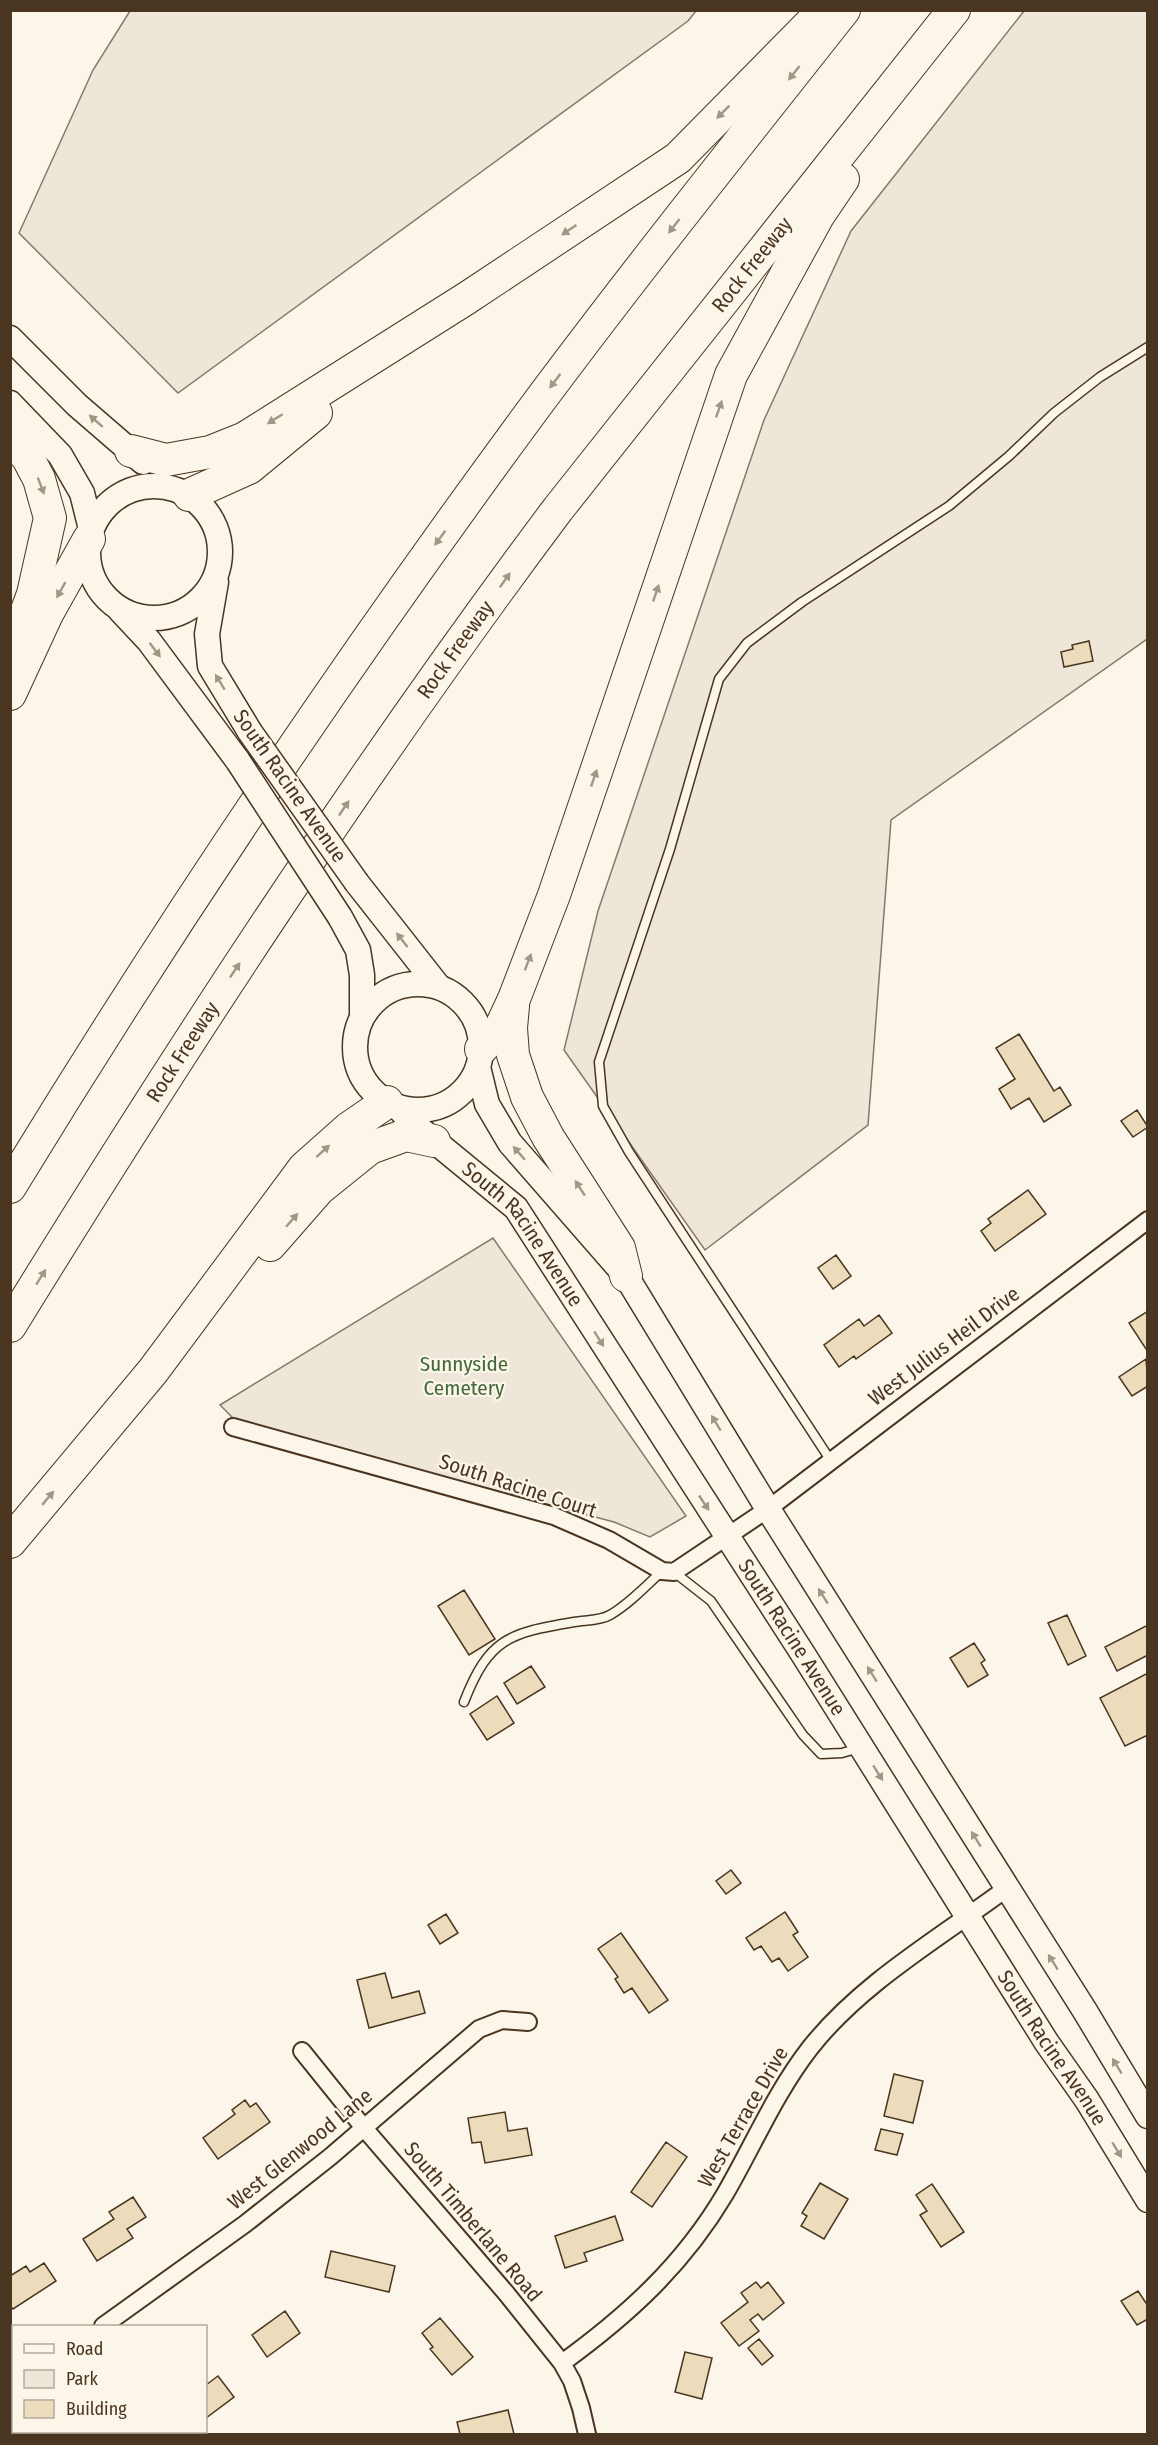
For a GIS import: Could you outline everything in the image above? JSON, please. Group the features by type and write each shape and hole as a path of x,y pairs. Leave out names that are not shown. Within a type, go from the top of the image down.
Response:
{"highway":[{"path":"131,451 166,460 210,452 245,438 467,298 678,158 823,10"},
{"path":"10,1187 129,996 288,755 405,587 625,290 844,10"},
{"name":"Rock Freeway","path":"10,1326 205,1016 397,732 511,572 558,509 954,10"},
{"path":"480,1058 500,1029 514,999 554,895 730,375 818,216 958,10"},
{"path":"180,491 249,468 342,393 467,298"},
{"path":"10,437 28,458 39,479 50,518 33,594 10,656"},
{"path":"10,694 47,615 90,534"},
{"path":"514,999 511,1028 513,1056 527,1096 548,1137 619,1248 627,1276"},
{"path":"153,1371 304,1168 349,1128 393,1105"},
{"path":"10,1542 153,1371 319,1189 370,1148 406,1135 434,1141"}],"main road":[{"path":"10,338 77,405 180,491 204,507 214,524 220,542 220,562 213,583 199,600 180,612 159,617 136,615 116,606 102,592 92,574 88,554 90,534 82,493 60,455 10,403"},
{"path":"90,534 107,507 128,491 147,486 180,491"},
{"name":"South Racine Avenue","path":"220,562 207,634 210,666 250,732 357,883 438,986"},
{"name":"South Racine Avenue","path":"116,606 149,641 238,761 340,916 358,950 362,975 362,1015"},
{"path":"416,983 438,986 456,995 470,1010 479,1029 480,1058 471,1082 460,1094 431,1109 414,1110 393,1105 371,1090 360,1073 354,1054 355,1034 362,1015 376,998 395,987 416,983"},
{"name":"South Racine Avenue","path":"480,1058 487,1104 510,1143 627,1276 768,1509 1148,2116"},
{"name":"South Racine Avenue","path":"393,1105 516,1208 862,1748 1047,2043 1087,2100 1148,2200"}],"street":[{"name":"West Julius Heil Drive","path":"768,1509 1148,1220"},
{"name":"South Racine Court","path":"233,1427 554,1516 609,1540 668,1571"},
{"path":"668,1571 727,1537 768,1509"},
{"name":"West Terrace Drive","path":"562,2363 638,2304 698,2235 724,2194 785,2083 810,2048 838,2016 859,1997 1007,1888"},
{"name":"West Glenwood Lane","path":"104,2325 245,2224 364,2128 479,2029 502,2020 528,2022"},
{"name":"South Timberlane Road","path":"302,2051 562,2363 575,2390 587,2434"}],"lane":[{"path":"831,1461 629,1152 603,1106 599,1062 670,849 719,679 747,643 802,602 949,506 1009,456 1054,413 1100,377 1148,347"},
{"path":"464,1702 484,1660 499,1644 540,1628 608,1616 668,1571 711,1600 803,1735 821,1754 842,1753 862,1748"}],"green space":[{"path":"130,11 696,11 688,21 178,393 19,233 93,70"},
{"path":"1024,11 1147,11 1147,639 891,820 868,1125 705,1250 564,1050 598,911 764,420 851,231"},
{"name":"Sunnyside Cemetery","path":"493,1238 686,1516 650,1537 614,1522 236,1421 220,1405"}],"building":[{"path":"1089,641 1093,661 1064,667 1061,652 1073,649 1072,645"},
{"path":"1019,1034 1054,1091 1060,1087 1071,1105 1044,1122 1029,1098 1011,1109 999,1089 1015,1079 996,1048"},
{"path":"1137,1110 1148,1127 1133,1137 1121,1121"},
{"path":"1028,1190 1046,1214 995,1251 981,1231 991,1223 988,1219"},
{"path":"836,1255 851,1276 833,1289 818,1268"},
{"path":"1148,1311 1148,1352 1129,1323"},
{"path":"879,1315 892,1333 856,1359 854,1356 839,1367 824,1345 859,1319 864,1326"},
{"path":"1146,1359 1148,1386 1132,1396 1119,1377"},
{"path":"464,1590 495,1639 469,1655 438,1606"},
{"path":"1067,1615 1086,1656 1068,1665 1048,1623"},
{"path":"1148,1625 1148,1655 1117,1671 1105,1647"},
{"path":"974,1643 985,1660 981,1663 988,1675 968,1687 950,1658"},
{"path":"531,1666 545,1687 517,1704 504,1683"},
{"path":"1148,1673 1148,1735 1125,1746 1100,1698"},
{"path":"497,1696 514,1723 487,1740 470,1714"},
{"path":"731,1870 741,1883 726,1894 716,1881"},
{"path":"785,1912 798,1932 793,1935 808,1957 788,1971 779,1958 772,1962 761,1946 754,1950 746,1938"},
{"path":"446,1914 458,1933 440,1944 428,1925"},
{"path":"621,1933 668,2000 649,2013 632,1988 624,1993 615,1979 618,1977 598,1949"},
{"path":"385,1973 392,1998 419,1991 425,2013 369,2028 357,1980"},
{"path":"894,2074 923,2081 913,2123 884,2116"},
{"path":"245,2100 250,2107 256,2103 270,2122 218,2159 203,2138 235,2114 232,2110"},
{"path":"505,2112 508,2131 527,2128 532,2155 485,2163 481,2142 472,2143 468,2118"},
{"path":"881,2129 903,2134 897,2155 875,2150"},
{"path":"666,2142 687,2157 652,2207 631,2192"},
{"path":"820,2183 848,2199 824,2239 801,2226 807,2216 802,2213"},
{"path":"932,2184 964,2232 941,2247 920,2215 927,2211 916,2195"},
{"path":"133,2197 146,2217 127,2229 133,2238 97,2261 83,2239 114,2219 109,2212"},
{"path":"615,2216 623,2240 584,2253 587,2261 565,2268 555,2236"},
{"path":"331,2251 395,2266 389,2292 325,2277"},
{"path":"44,2263 56,2281 13,2309 10,2306 10,2276 26,2266 30,2272"},
{"path":"756,2282 761,2288 768,2282 784,2303 763,2320 758,2314 750,2320 759,2331 739,2346 721,2323 748,2302 741,2293"},
{"path":"1138,2291 1148,2306 1148,2319 1137,2325 1121,2301"},
{"path":"285,2311 300,2333 267,2357 252,2335"},
{"path":"440,2318 473,2357 452,2375 430,2349 433,2347 422,2333"},
{"path":"759,2339 773,2356 762,2365 748,2348"},
{"path":"685,2352 712,2358 702,2399 675,2392"},
{"path":"218,2376 234,2397 207,2417 207,2384"},
{"path":"508,2410 514,2434 460,2434 457,2422"},
{"path":"110,2433 111,2434 72,2434"}]}
